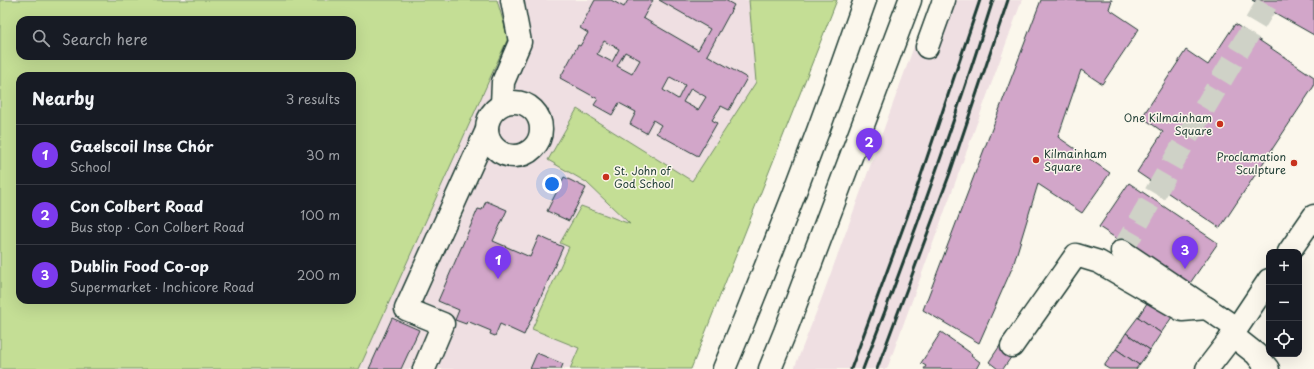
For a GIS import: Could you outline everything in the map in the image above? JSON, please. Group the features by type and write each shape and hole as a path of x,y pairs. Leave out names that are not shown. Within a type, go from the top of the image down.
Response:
{"main road":[{"path":"502,104 503,82 520,42 512,0"},
{"path":"836,84 856,0"},
{"path":"724,369 836,84 865,0"},
{"path":"770,369 910,0"},
{"path":"927,47 944,0"},
{"path":"511,101 528,104 540,117 542,126 538,142 533,150 526,154 516,156 507,156 498,151 492,145 487,136 487,130 489,117 495,109 502,104 511,101"},
{"path":"424,369 443,324 406,309 487,130"},
{"path":"1291,249 1314,216"},
{"path":"1122,251 1207,308 1234,332 1256,354 1268,369"},
{"path":"1012,346 1076,255 1099,262 1182,310 1207,308"},
{"path":"1207,369 1266,284"}],"shaded area":[{"name":"St. John of God School","path":"497,0 837,0 691,369 359,369 508,38"},
{"path":"931,0 1022,0 887,369 794,369 821,300"}],"green space":[{"path":"0,0 497,0 508,38 359,369 0,369"},
{"path":"749,0 837,0 691,369 570,369 579,348 532,329 569,247 560,243 581,206 630,224 586,182 548,160 577,109 692,181 756,82"}],"building":[{"path":"595,0 611,0 624,7 628,0 653,0 643,18 698,50 710,29 659,0 725,0 734,5 707,55 747,78 729,110 721,106 712,120 717,123 698,156 656,133 661,125 653,120 646,133 630,124 636,112 619,103 612,115 594,105 598,99 560,78 578,45 580,46 588,33 580,28","holes":["604,41 619,49 612,62 597,54","625,52 640,60 632,74 617,66","670,77 685,85 678,99 663,90","691,88 706,97 698,110 683,102"]},
{"name":"Kilmainham Square","path":"1041,0 1112,0 1109,9 1139,29 1102,84 1081,70 1058,137 1110,173 1082,213 1038,184 1013,266 979,343 923,310"},
{"path":"1252,0 1314,0 1314,35"},
{"name":"One Kilmainham Square","path":"1235,24 1314,77 1314,86 1220,228 1137,172 1163,132 1142,117 1186,50 1208,65"},
{"path":"564,177 586,188 569,221 547,211"},
{"name":"Kilmainham Square","path":"1129,183 1218,243 1188,286 1099,227"},
{"path":"486,201 507,210 493,241 530,257 539,236 563,247 524,335 500,324 495,336 490,334 491,331 467,321 466,324 455,320 459,310 438,301 478,209 482,210"},
{"path":"1149,300 1172,317 1161,333 1138,317"},
{"path":"1138,317 1161,333 1150,350 1126,333"},
{"path":"392,318 419,330 401,369 369,369"},
{"path":"941,332 972,354 971,355 980,362 976,369 924,369 926,366 921,363"},
{"path":"1126,333 1150,350 1139,365 1116,349"},
{"path":"1003,341 1016,350 1003,369 998,369 989,362"},
{"path":"1116,349 1139,365 1136,369 1109,369 1104,366"},
{"path":"537,353 563,364 561,369 530,369"}],"tunnel":[{"path":"1122,251 1192,129 1269,0"}],"railway":[{"path":"851,369 907,217 980,0"},
{"path":"863,369 931,185 993,0"},
{"path":"877,369 950,173 1008,0"}],"place":[{"name":"One Kilmainham Square","path":"1220,124"},
{"name":"Kilmainham Square","path":"1036,160"},
{"name":"Con Colbert Road","path":"869,161"},
{"name":"Proclamation Sculpture","path":"1294,163"},
{"name":"St. John of God School","path":"606,177"},
{"name":"Dublin Food Co-op","path":"1185,269"},
{"name":"Gaelscoil Inse Chór","path":"498,279"}]}
